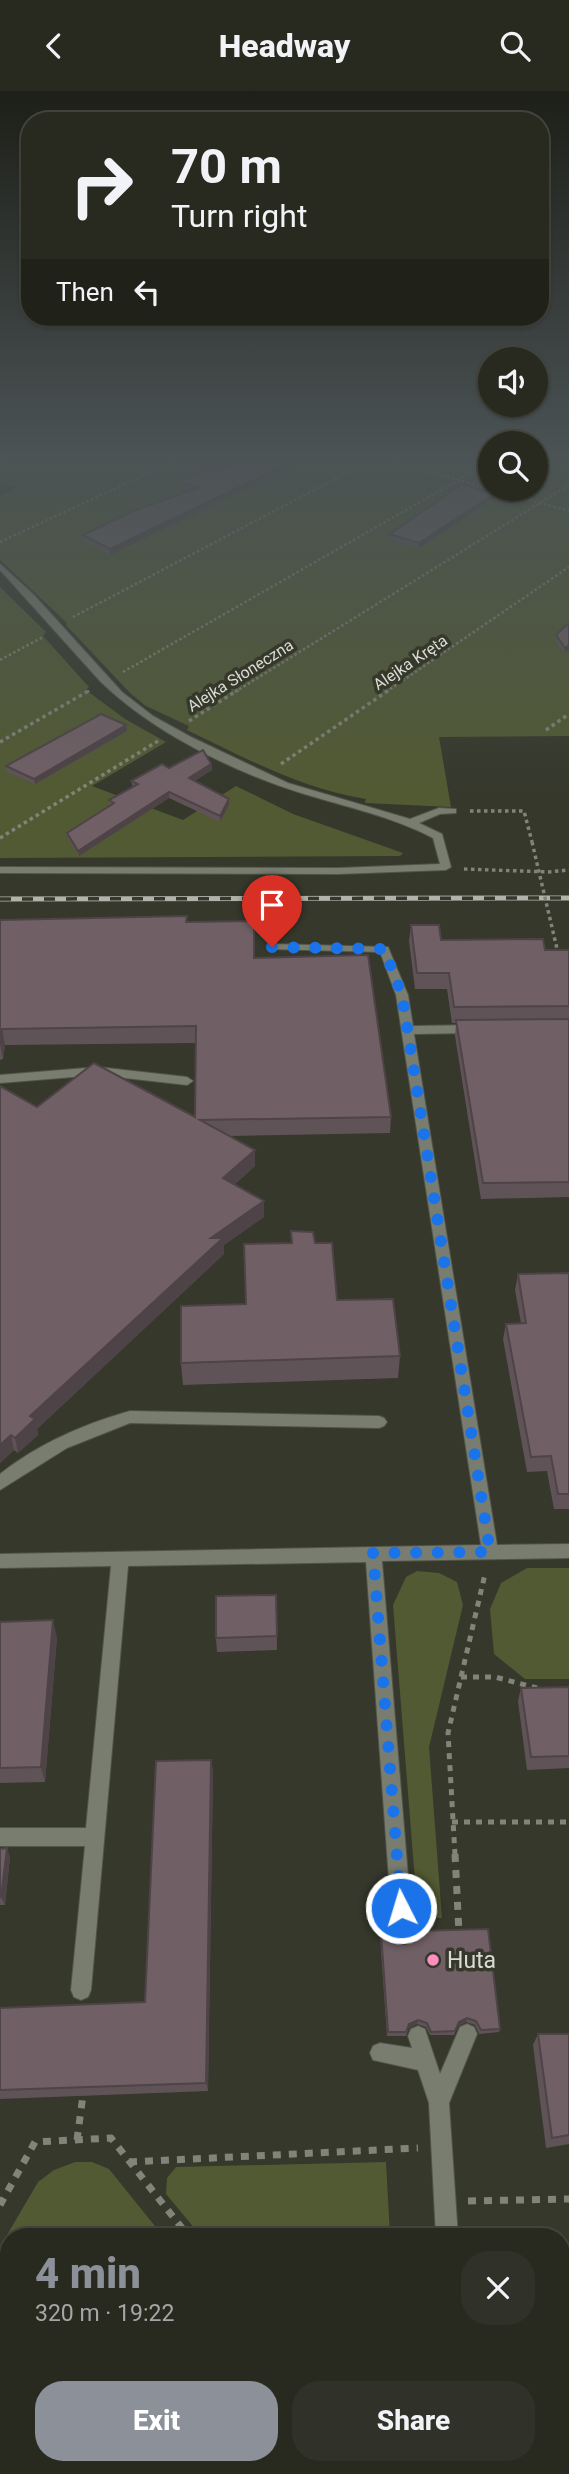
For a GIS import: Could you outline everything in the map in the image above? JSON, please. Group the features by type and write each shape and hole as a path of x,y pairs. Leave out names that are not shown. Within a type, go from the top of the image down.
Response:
{"lane":[{"path":"0,870 263,871 446,867 438,835 414,821 307,793 263,776 144,713 105,680 27,591 3,569"},
{"path":"414,821 439,811 452,811"},
{"path":"272,947 384,949 402,995 490,1552"},
{"path":"407,1030 488,1029"},
{"path":"0,1079 98,1071 187,1081"},
{"path":"0,1483 15,1469 101,1425 130,1417 379,1422"},
{"path":"0,1561 569,1551"},
{"path":"373,1553 403,1936"},
{"path":"81,1990 120,1559"},
{"path":"0,1837 94,1837"},
{"path":"439,2103 467,2034"},
{"path":"418,2036 439,2103 446,2228"},
{"path":"380,2053 426,2061"}],"path":[{"path":"0,660 166,569"},
{"path":"0,742 301,569"},
{"name":"Alejka Słoneczna","path":"0,838 434,569"},
{"name":"Alejka Kręta","path":"263,776 564,569"},
{"path":"546,730 569,713"},
{"path":"452,811 524,811 558,953"},
{"path":"446,867 569,870"},
{"path":"459,1933 448,1733 490,1552"},
{"path":"461,1677 495,1677 531,1688 544,1688"},
{"path":"452,1822 569,1822"},
{"path":"77,2140 83,2095"},
{"path":"0,2205 36,2141 111,2138 182,2228"},
{"path":"129,2162 441,2148"},
{"path":"444,2201 569,2199"}],"green space":[{"path":"10,569 569,569 569,736 439,737 451,807 365,803 366,799 319,788 252,762 187,730 189,726 146,706 131,694 67,623"},
{"path":"0,587 46,632 43,636 89,687 86,690 125,719 166,742 92,786 183,820 236,786 293,814 403,853 400,856 0,858"},
{"path":"527,1568 569,1568 569,1679 525,1679 494,1654 490,1609 501,1583"},
{"path":"417,1571 439,1573 457,1582 463,1605 429,1747 442,1918 418,1918 393,1605 406,1577"},
{"path":"75,2162 92,2162 109,2169 157,2228 11,2228 38,2182 54,2170"},
{"path":"386,2162 390,2228 194,2228 166,2194 167,2178 176,2167"}],"building":[{"path":"569,623 569,645 565,648 556,635"},
{"path":"101,714 126,725 34,779 6,766"},
{"path":"203,750 211,764 189,778 229,799 220,816 169,792 78,851 67,833 114,803 109,800 138,784 131,781 162,764 169,768"},
{"path":"187,916 186,922 254,921 254,958 368,955 391,1117 200,1120 255,1150 223,1178 264,1201 211,1238 223,1238 30,1416 35,1419 15,1438 11,1435 0,1445 0,1086 37,1107 94,1063 195,1117 196,1026 2,1029 0,1043 0,920"},
{"path":"411,925 439,925 441,940 543,939 545,950 569,950 569,1006 454,1007 449,973 417,973"},
{"path":"569,1019 569,1182 483,1183 456,1020"},
{"path":"291,1231 313,1232 315,1243 332,1243 337,1300 393,1299 400,1356 181,1363 181,1306 246,1304 244,1244 292,1243"},
{"path":"569,1273 569,1494 558,1494 551,1456 531,1457 506,1324 526,1323 518,1274"},
{"path":"276,1595 277,1636 216,1638 216,1596"},
{"path":"53,1620 41,1767 0,1768 0,1622"},
{"path":"569,1687 569,1756 531,1757 521,1688"},
{"path":"211,1760 206,2083 0,2090 0,2008 145,2002 156,1761"},
{"path":"7,1848 1,1897 0,1897 0,1849"},
{"path":"488,1929 500,2029 481,2030 476,2021 467,2018 459,2022 455,2031 431,2032 427,2023 418,2020 409,2024 406,2032 388,2032 381,1933 391,1932 396,1941 405,1944 413,1940 416,1931"},
{"path":"538,2034 569,2034 569,2135 552,2138"}],"railway":[{"path":"0,899 569,898"}],"place":[{"name":"Huta","path":"433,1960"}],"route":[{"path":"272,947 384,949 402,995 490,1552 373,1553 401,1908"}]}
